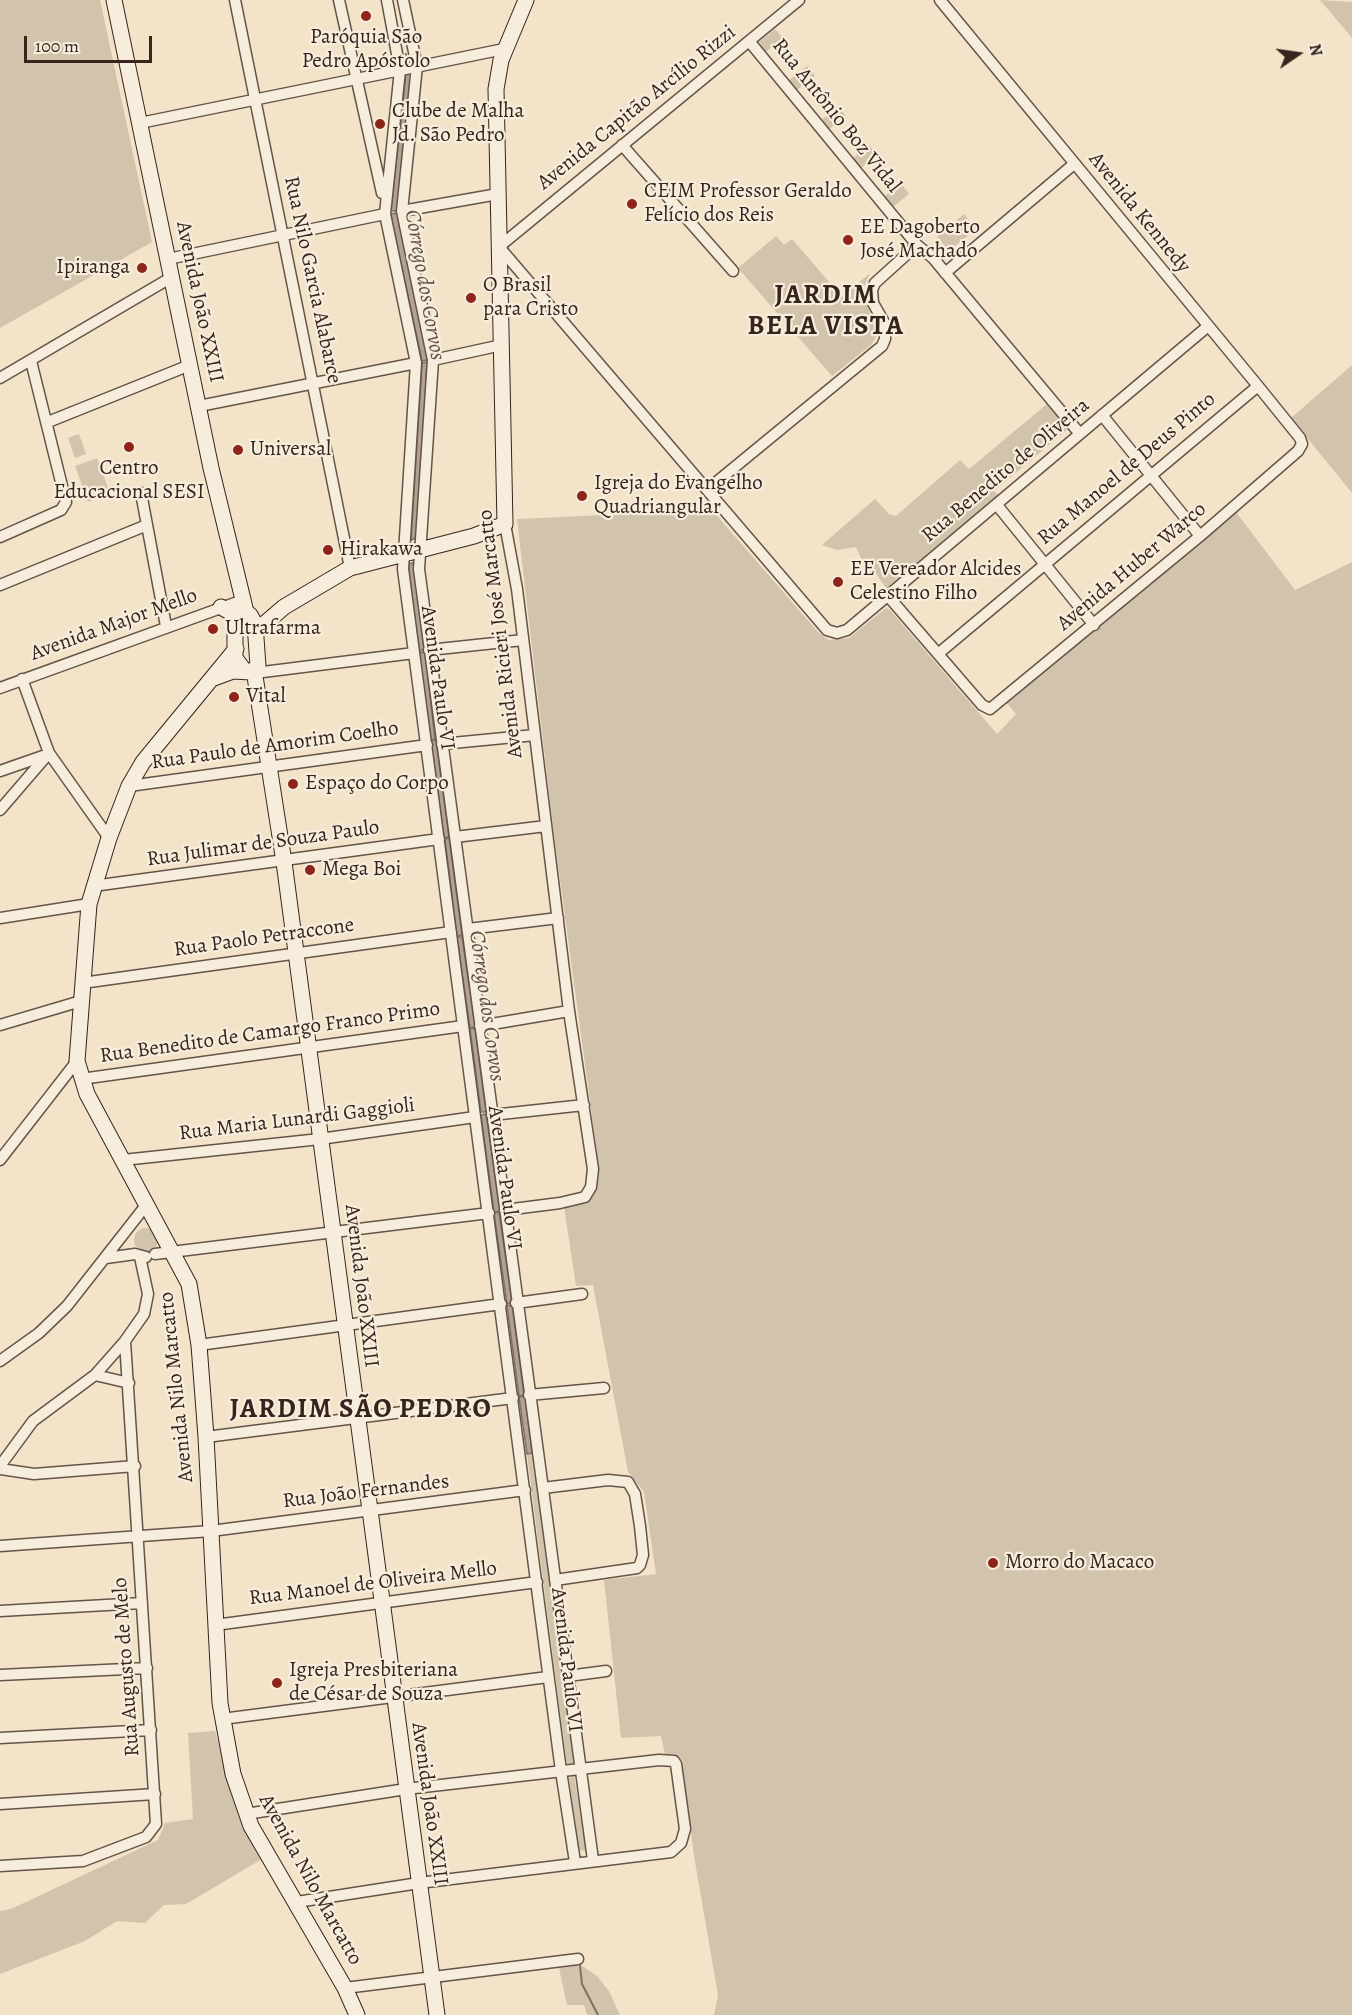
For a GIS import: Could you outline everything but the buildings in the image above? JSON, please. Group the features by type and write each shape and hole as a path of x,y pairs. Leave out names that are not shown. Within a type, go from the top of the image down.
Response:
{"street":[{"name":"Avenida João XXIII","path":"114,0 190,365 259,661 251,671 284,862 437,2015"},
{"name":"Rua Nilo Garcia Alabarce","path":"235,0 350,568"},
{"path":"339,0 384,202"},
{"name":"Avenida Paulo VI","path":"387,0 400,70 384,202 416,363 404,554 414,653 561,1771 575,1862"},
{"name":"Avenida Paulo VI","path":"403,0 417,66 402,211 433,360 419,569 516,1303 593,1860"},
{"name":"Avenida Capitão Arcílio Rizzi","path":"500,247 799,0"},
{"name":"Avenida Kennedy","path":"940,0 1300,438 1302,444 1298,451"},
{"name":"Avenida Ricieri José Marcatto","path":"505,1210 576,1200 590,1193 593,1169 569,1011 517,589 506,524 496,89 504,49 525,1"},
{"name":"Rua Antônio Boz Vidal","path":"749,41 917,245 945,273 1080,434"},
{"path":"140,123 357,77 504,49"},
{"path":"622,145 733,272"},
{"path":"945,273 1074,164"},
{"path":"402,211 498,194"},
{"path":"168,259 385,214"},
{"path":"500,247 708,489 882,346 885,339 885,324 873,303 872,290 875,283 917,245"},
{"path":"0,378 172,277"},
{"name":"Rua Benedito de Oliveira","path":"708,489 827,630 837,633 847,630 1207,327"},
{"path":"433,360 502,345"},
{"path":"0,537 61,510 67,496 30,361"},
{"path":"199,406 416,363"},
{"path":"48,422 190,365"},
{"name":"Rua Manoel de Deus Pinto","path":"939,652 1258,386"},
{"path":"1102,415 1200,536"},
{"name":"Avenida Huber Warco","path":"939,652 987,709 994,707 1200,536 1298,451"},
{"path":"141,493 166,626"},
{"path":"997,505 1094,625"},
{"path":"221,607 247,616 284,607 350,568 506,524"},
{"path":"0,585 147,525"},
{"path":"888,596 939,652"},
{"name":"Avenida Major Mello","path":"0,688 221,607"},
{"name":"Avenida João XXIII","path":"247,616 236,649 237,664 251,671"},
{"path":"429,650 523,640"},
{"name":"Avenida Nilo Marcatto","path":"236,649 143,762 129,786 109,838 89,904 77,1061 81,1078 189,1284 199,1345 206,1437 222,1719 233,1774 246,1814 345,1988 357,2015"},
{"path":"212,678 251,671 414,653"},
{"path":"22,679 49,753 109,838"},
{"path":"442,744 535,735"},
{"name":"Rua Paulo de Amorim Coelho","path":"129,786 427,745"},
{"path":"0,771 49,753"},
{"path":"0,810 49,753"},
{"path":"455,837 546,826"},
{"name":"Rua Julimar de Souza Paulo","path":"93,886 284,862 439,839"},
{"path":"0,918 89,904"},
{"path":"468,929 558,918"},
{"name":"Rua Paolo Petraccone","path":"82,983 451,932"},
{"path":"0,1025 81,1001"},
{"path":"480,1026 569,1011"},
{"name":"Rua Benedito de Camargo Franco Primo","path":"81,1078 463,1026"},
{"path":"0,1160 77,1061"},
{"path":"492,1115 584,1105"},
{"name":"Rua Maria Lunardi Gaggioli","path":"123,1160 320,1138 475,1117"},
{"path":"0,1361 53,1320 106,1258 147,1204"},
{"path":"106,1258 155,1254 171,1248 489,1213"},
{"path":"127,1229 128,1244 138,1255 148,1294 144,1314 125,1341 95,1375 33,1422 0,1467 34,1474 135,1466"},
{"path":"516,1303 582,1294"},
{"path":"199,1345 501,1304"},
{"name":"Rua Augusto de Melo","path":"0,1866 83,1861 139,1841 154,1829 155,1794 125,1341"},
{"path":"95,1375 129,1383"},
{"path":"529,1395 604,1388"},
{"path":"206,1437 513,1398"},
{"path":"543,1488 608,1480 628,1482 635,1494 643,1555 640,1565 631,1570 555,1580"},
{"name":"Rua João Fernandes","path":"0,1546 211,1531 525,1490"},
{"name":"Rua Manoel de Oliveira Mello","path":"215,1624 537,1582"},
{"path":"0,1611 142,1603"},
{"path":"0,1675 147,1668"},
{"path":"568,1676 606,1671"},
{"path":"222,1719 549,1677"},
{"path":"0,1738 151,1730"},
{"path":"246,1814 406,1789 659,1760 674,1761 679,1780 685,1829 681,1844 671,1852 575,1862 297,1902"},
{"path":"0,1804 155,1794"},
{"path":"345,1988 578,1959"}],"shaded area":[{"path":"0,0 100,0 152,242 0,328"},
{"path":"1320,0 1352,2 1352,38"},
{"path":"775,29 783,38 766,52 759,42"},
{"path":"807,66 815,76 797,90 789,80"},
{"path":"412,72 397,211 391,211 406,74"},
{"path":"838,106 846,116 829,129 822,120"},
{"path":"869,145 877,155 861,168 853,158"},
{"path":"901,183 909,194 893,207 885,196"},
{"path":"397,213 427,355 427,360 422,361 392,221 391,214"},
{"path":"964,214 976,229 949,251 937,236"},
{"path":"776,236 784,245 792,239 842,297 870,273 863,289 864,301 876,323 878,334 871,345 832,376 738,268"},
{"path":"427,362 417,538 411,540 422,363"},
{"path":"1352,365 1352,493 1291,418"},
{"path":"1047,404 1068,429 994,491 998,495 886,588 875,572 865,567 856,547 837,550 822,545 875,499 889,514 896,516 960,460 969,469"},
{"path":"79,434 86,454 75,458 68,438"},
{"path":"97,458 110,493 88,502 75,466"},
{"path":"712,510 818,632 829,640 849,638 886,608 890,610 997,734 1016,714 1007,703 1236,512 1295,590 1352,562 1352,2015 714,2015 718,1995 694,1856 682,1760 676,1755 665,1754 661,1736 621,1738 604,1580 656,1574 644,1492 628,1472 593,1285 576,1286 564,1207 580,1204 590,1197 597,1166 597,1153 554,835 517,519"},
{"path":"415,562 424,650 419,651 409,572 409,564"},
{"path":"425,652 435,739 431,739 419,653"},
{"path":"436,740 449,837 444,838 431,741"},
{"path":"449,838 462,935 457,936 445,839"},
{"path":"457,937 462,937 475,1027 470,1028"},
{"path":"475,1028 486,1112 481,1112 470,1029"},
{"path":"486,1114 500,1211 494,1212 481,1115"},
{"path":"499,1212 512,1303 507,1304 494,1213"},
{"path":"146,1228 151,1229 157,1235 157,1245 151,1251 146,1252 141,1251 135,1245 134,1240 135,1235 141,1229"},
{"path":"512,1305 524,1395 519,1396 507,1306"},
{"path":"525,1396 532,1453 527,1454 519,1397"},
{"path":"532,1453 574,1764 567,1766 527,1454"},
{"path":"215,1731 235,1803 262,1859 186,1904 164,1905 145,1923 117,1921 85,1941 0,1974 0,1911 11,1909 158,1840 165,1823 193,1819 188,1733"},
{"path":"574,1776 585,1851 579,1850 569,1778"},
{"path":"572,1965 582,1966 597,1976 609,1991 620,2015 587,2015 584,2005 567,2005 559,1968"}],"waterway":[{"name":"Córrego dos Corvos","path":"406,54 407,60"},
{"name":"Córrego dos Corvos","path":"580,1966 582,1984 598,2015"}],"place":[{"name":"Paróquia São Pedro Apóstolo","path":"366,16"},
{"name":"Clube de Malha Jd. São Pedro","path":"380,124"},
{"name":"CEIM Professor Geraldo Felício dos Reis","path":"632,204"},
{"name":"EE Dagoberto José Machado","path":"848,240"},
{"name":"Ipiranga","path":"142,268"},
{"name":"O Brasil para Cristo","path":"471,298"},
{"name":"Centro Educacional SESI","path":"129,447"},
{"name":"Universal","path":"238,450"},
{"name":"Igreja do Evangelho Quadriangular","path":"582,496"},
{"name":"Hirakawa","path":"328,550"},
{"name":"EE Vereador Alcides Celestino Filho","path":"838,582"},
{"name":"Ultrafarma","path":"213,629"},
{"name":"Vital","path":"234,697"},
{"name":"Espaço do Corpo","path":"293,784"},
{"name":"Mega Boi","path":"310,870"},
{"name":"Morro do Macaco","path":"993,1563"},
{"name":"Igreja Presbiteriana de César de Souza","path":"277,1683"}],"district":[{"name":"JARDIM BELA VISTA","path":"826,312"},
{"name":"JARDIM SÃO PEDRO","path":"361,1410"}]}
